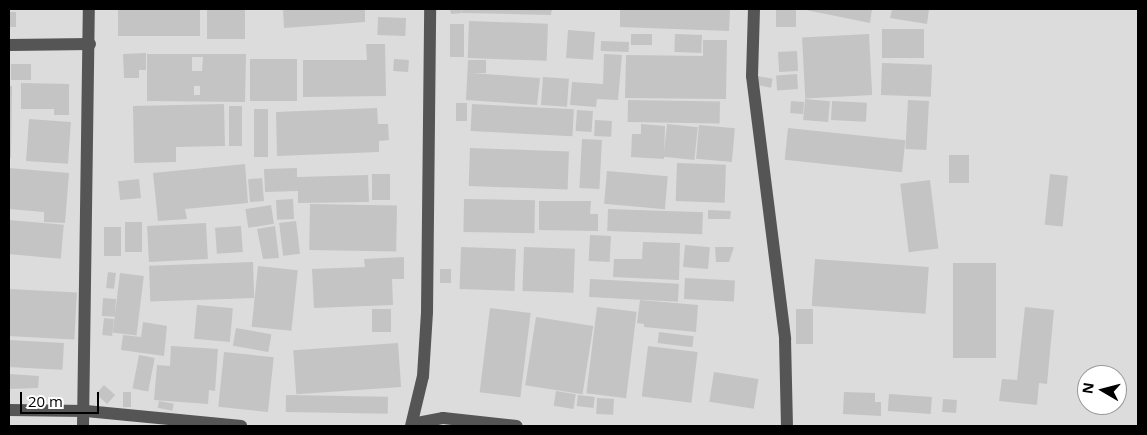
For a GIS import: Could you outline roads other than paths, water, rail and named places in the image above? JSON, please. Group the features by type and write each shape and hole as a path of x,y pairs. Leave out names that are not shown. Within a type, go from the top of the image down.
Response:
{"street":[{"path":"84,426 86,412 89,9"},
{"path":"430,9 427,312 423,376 412,425 443,418 517,426"},
{"path":"754,9 752,76 785,338 787,426"},
{"path":"9,46 90,44"},
{"path":"9,410 86,412 241,426"}]}
